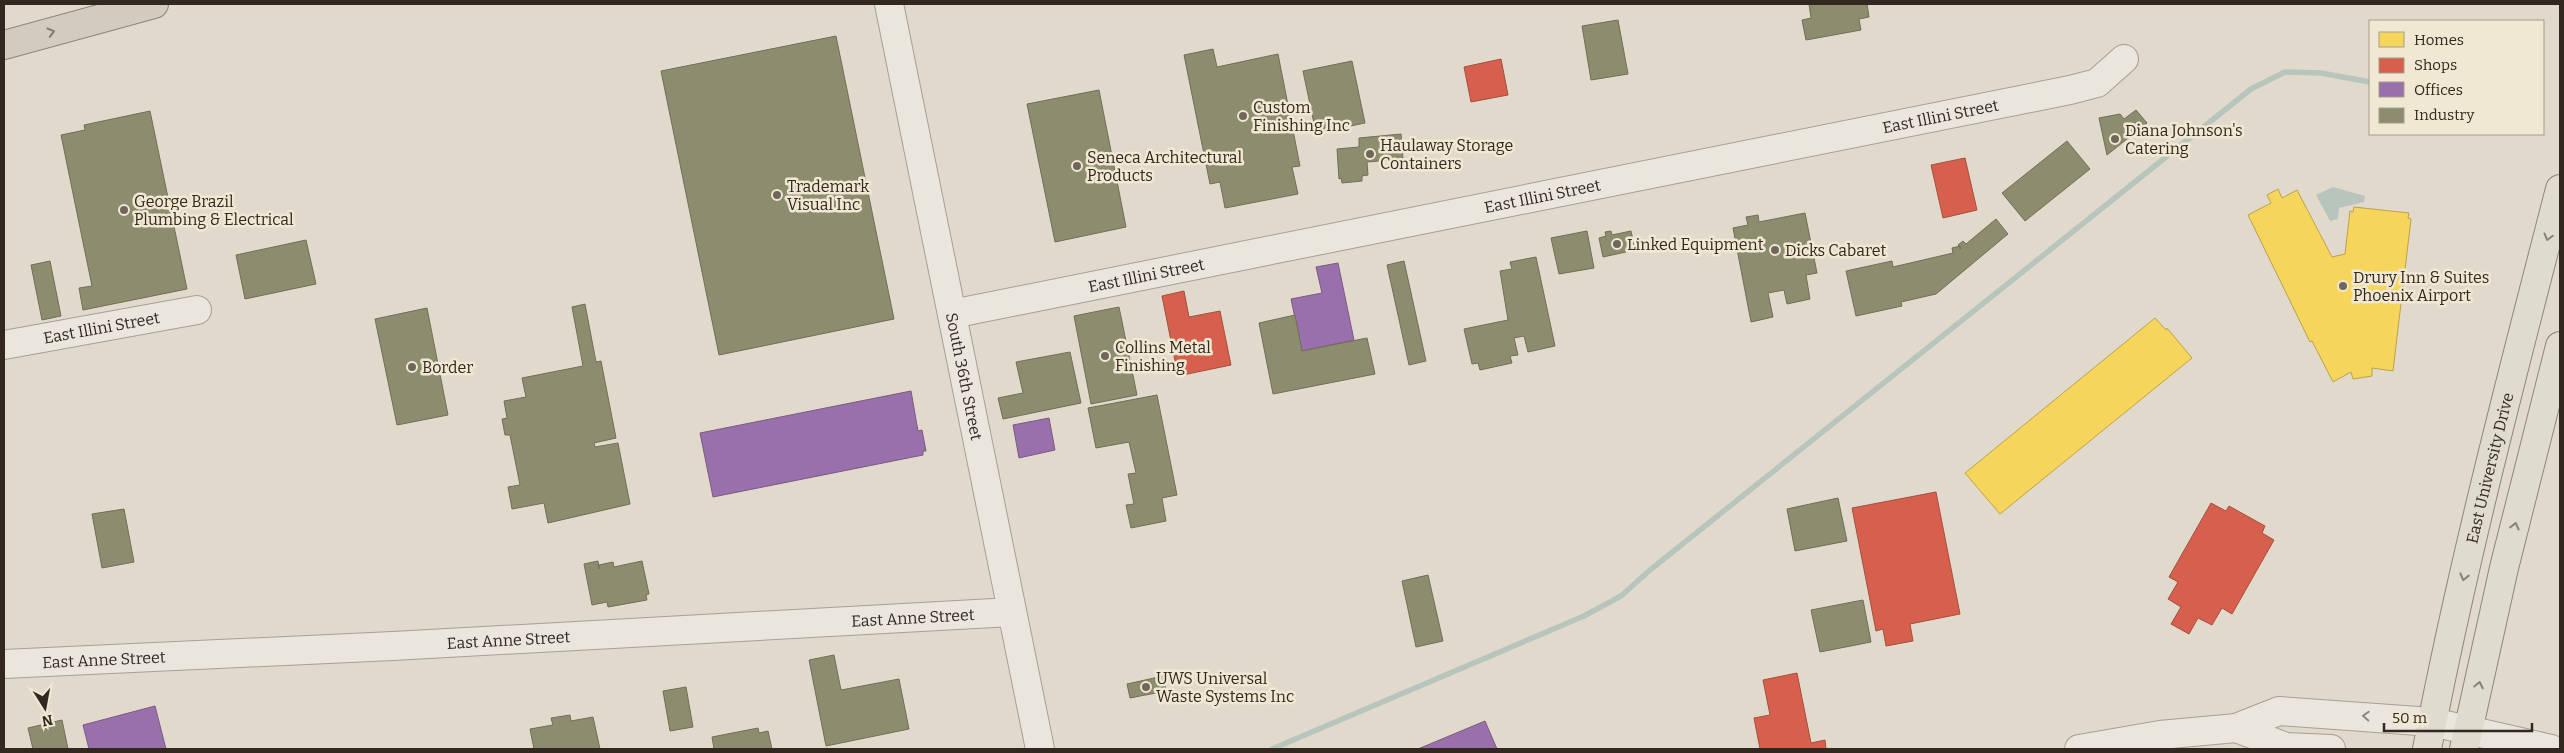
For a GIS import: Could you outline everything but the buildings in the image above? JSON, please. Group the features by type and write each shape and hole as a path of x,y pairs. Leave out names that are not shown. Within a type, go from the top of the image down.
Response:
{"highway":[{"path":"4,46 154,4"}],"main road":[{"name":"East University Drive","path":"2427,749 2505,399 2560,190"},
{"path":"2467,740 2504,568 2560,346"}],"street":[{"name":"South 36th Street","path":"889,4 1040,749"},
{"name":"East Illini Street","path":"952,314 2070,90 2097,83 2124,59"},
{"name":"East Illini Street","path":"4,345 198,310"},
{"name":"East Anne Street","path":"4,664 393,646 1012,612"},
{"path":"2079,749 2160,735 2236,728 2279,711 2432,722 2467,740 2551,749"},
{"path":"2236,728 2286,747 2331,749"}],"shaded area":[{"path":"2333,187 2365,196 2364,202 2339,208 2338,219 2330,221 2316,195"}],"waterway":[{"path":"1272,749 1584,616 1621,596 1650,570 2251,89 2285,72 2321,73 2369,82"}],"place":[{"name":"Custom Finishing Inc","path":"1243,116"},
{"name":"Diana Johnson's Catering","path":"2115,139"},
{"name":"Haulaway Storage Containers","path":"1370,154"},
{"name":"Seneca Architectural Products","path":"1077,166"},
{"name":"Trademark Visual Inc","path":"777,195"},
{"name":"George Brazil Plumbing & Electrical","path":"124,210"},
{"name":"Linked Equipment","path":"1617,244"},
{"name":"Dicks Cabaret","path":"1775,250"},
{"name":"Drury Inn & Suites Phoenix Airport","path":"2343,286"},
{"name":"Collins Metal Finishing","path":"1105,356"},
{"name":"Border","path":"412,367"},
{"name":"UWS Universal Waste Systems Inc","path":"1146,687"}]}
